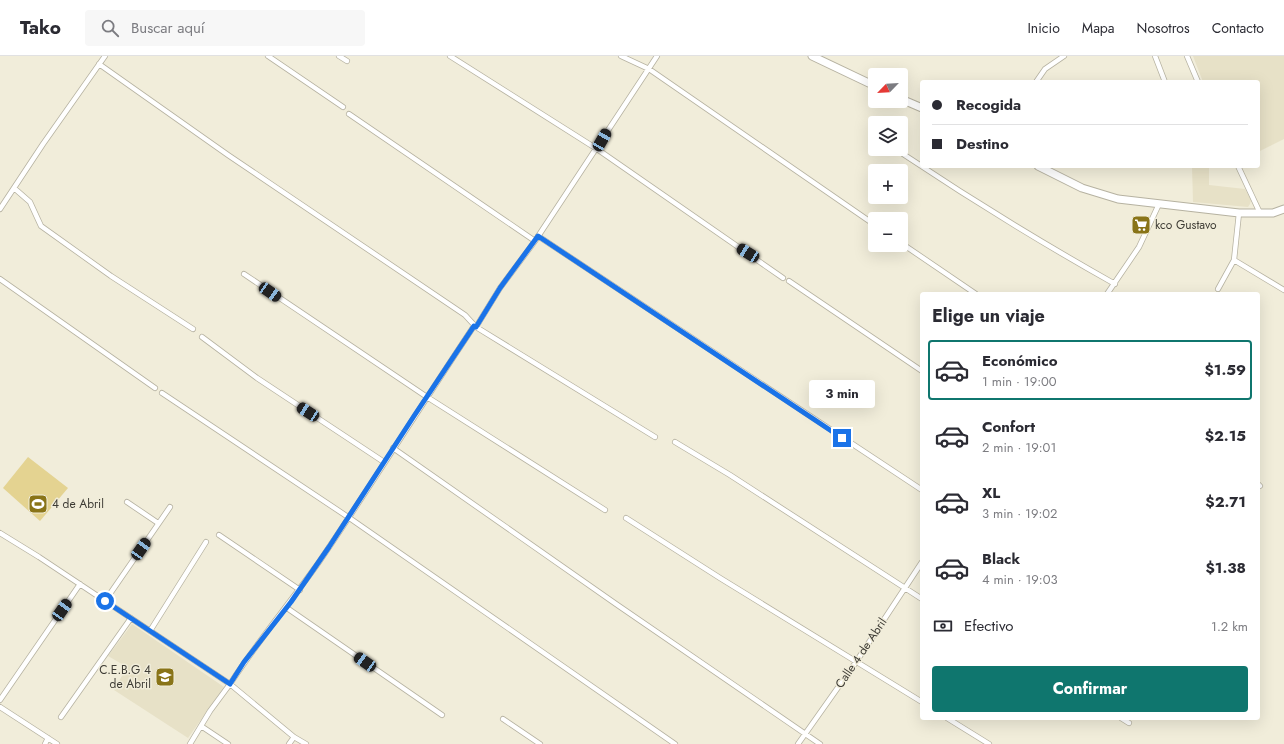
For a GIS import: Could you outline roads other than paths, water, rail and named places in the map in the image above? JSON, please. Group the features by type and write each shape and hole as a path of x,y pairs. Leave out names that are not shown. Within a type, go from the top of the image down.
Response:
{"street":[{"path":"0,209 105,56"},
{"path":"268,56 343,107"},
{"path":"339,56 347,61"},
{"path":"450,56 597,150 783,278"},
{"path":"621,56 648,69 868,220"},
{"path":"190,744 244,662 300,590 474,326 476,327 500,288 537,239 597,150 614,120 657,56"},
{"path":"812,56 868,83"},
{"path":"1037,80 1045,69 1064,56"},
{"path":"1156,56 1164,80"},
{"path":"1187,56 1197,80"},
{"path":"99,64 228,155 465,315 476,327 656,437"},
{"path":"908,102 920,107"},
{"path":"349,114 537,239 920,489"},
{"path":"905,156 920,165"},
{"path":"924,168 1007,221 1115,284"},
{"path":"1048,168 1082,188 1118,199 1239,212 1273,213 1284,216"},
{"path":"1239,168 1260,213"},
{"path":"14,188 30,202 41,226 111,276 193,329"},
{"path":"1109,292 1146,235 1159,204"},
{"path":"1273,213 1284,209"},
{"path":"1218,289 1234,260 1239,212"},
{"path":"908,248 973,292"},
{"path":"1234,260 1284,290"},
{"path":"244,274 427,397 605,510"},
{"path":"0,279 155,388"},
{"path":"789,281 920,370"},
{"path":"202,338 257,378 384,462"},
{"path":"162,393 348,516 675,744"},
{"path":"675,442 730,475 920,598"},
{"path":"393,448 820,744"},
{"path":"127,502 158,523"},
{"path":"105,601 170,507"},
{"path":"626,518 920,701"},
{"path":"0,533 80,584 230,684 294,737 306,744"},
{"path":"219,536 300,590"},
{"path":"150,631 206,542"},
{"name":"Calle 4 de Abril","path":"798,744 856,662 920,565"},
{"path":"0,700 80,584"},
{"path":"287,608 442,715"},
{"path":"61,717 131,618"},
{"path":"0,707 57,744"},
{"path":"504,719 540,744"},
{"path":"950,720 989,744"},
{"path":"1124,720 1129,723"},
{"path":"201,726 228,744"},
{"path":"289,744 294,737"},
{"path":"45,744 48,738"}],"place":[{"name":"kco Gustavo","path":"1141,225"},
{"name":"4 de Abril","path":"38,504"},
{"name":"C.E.B.G 4 de Abril","path":"165,677"}]}
